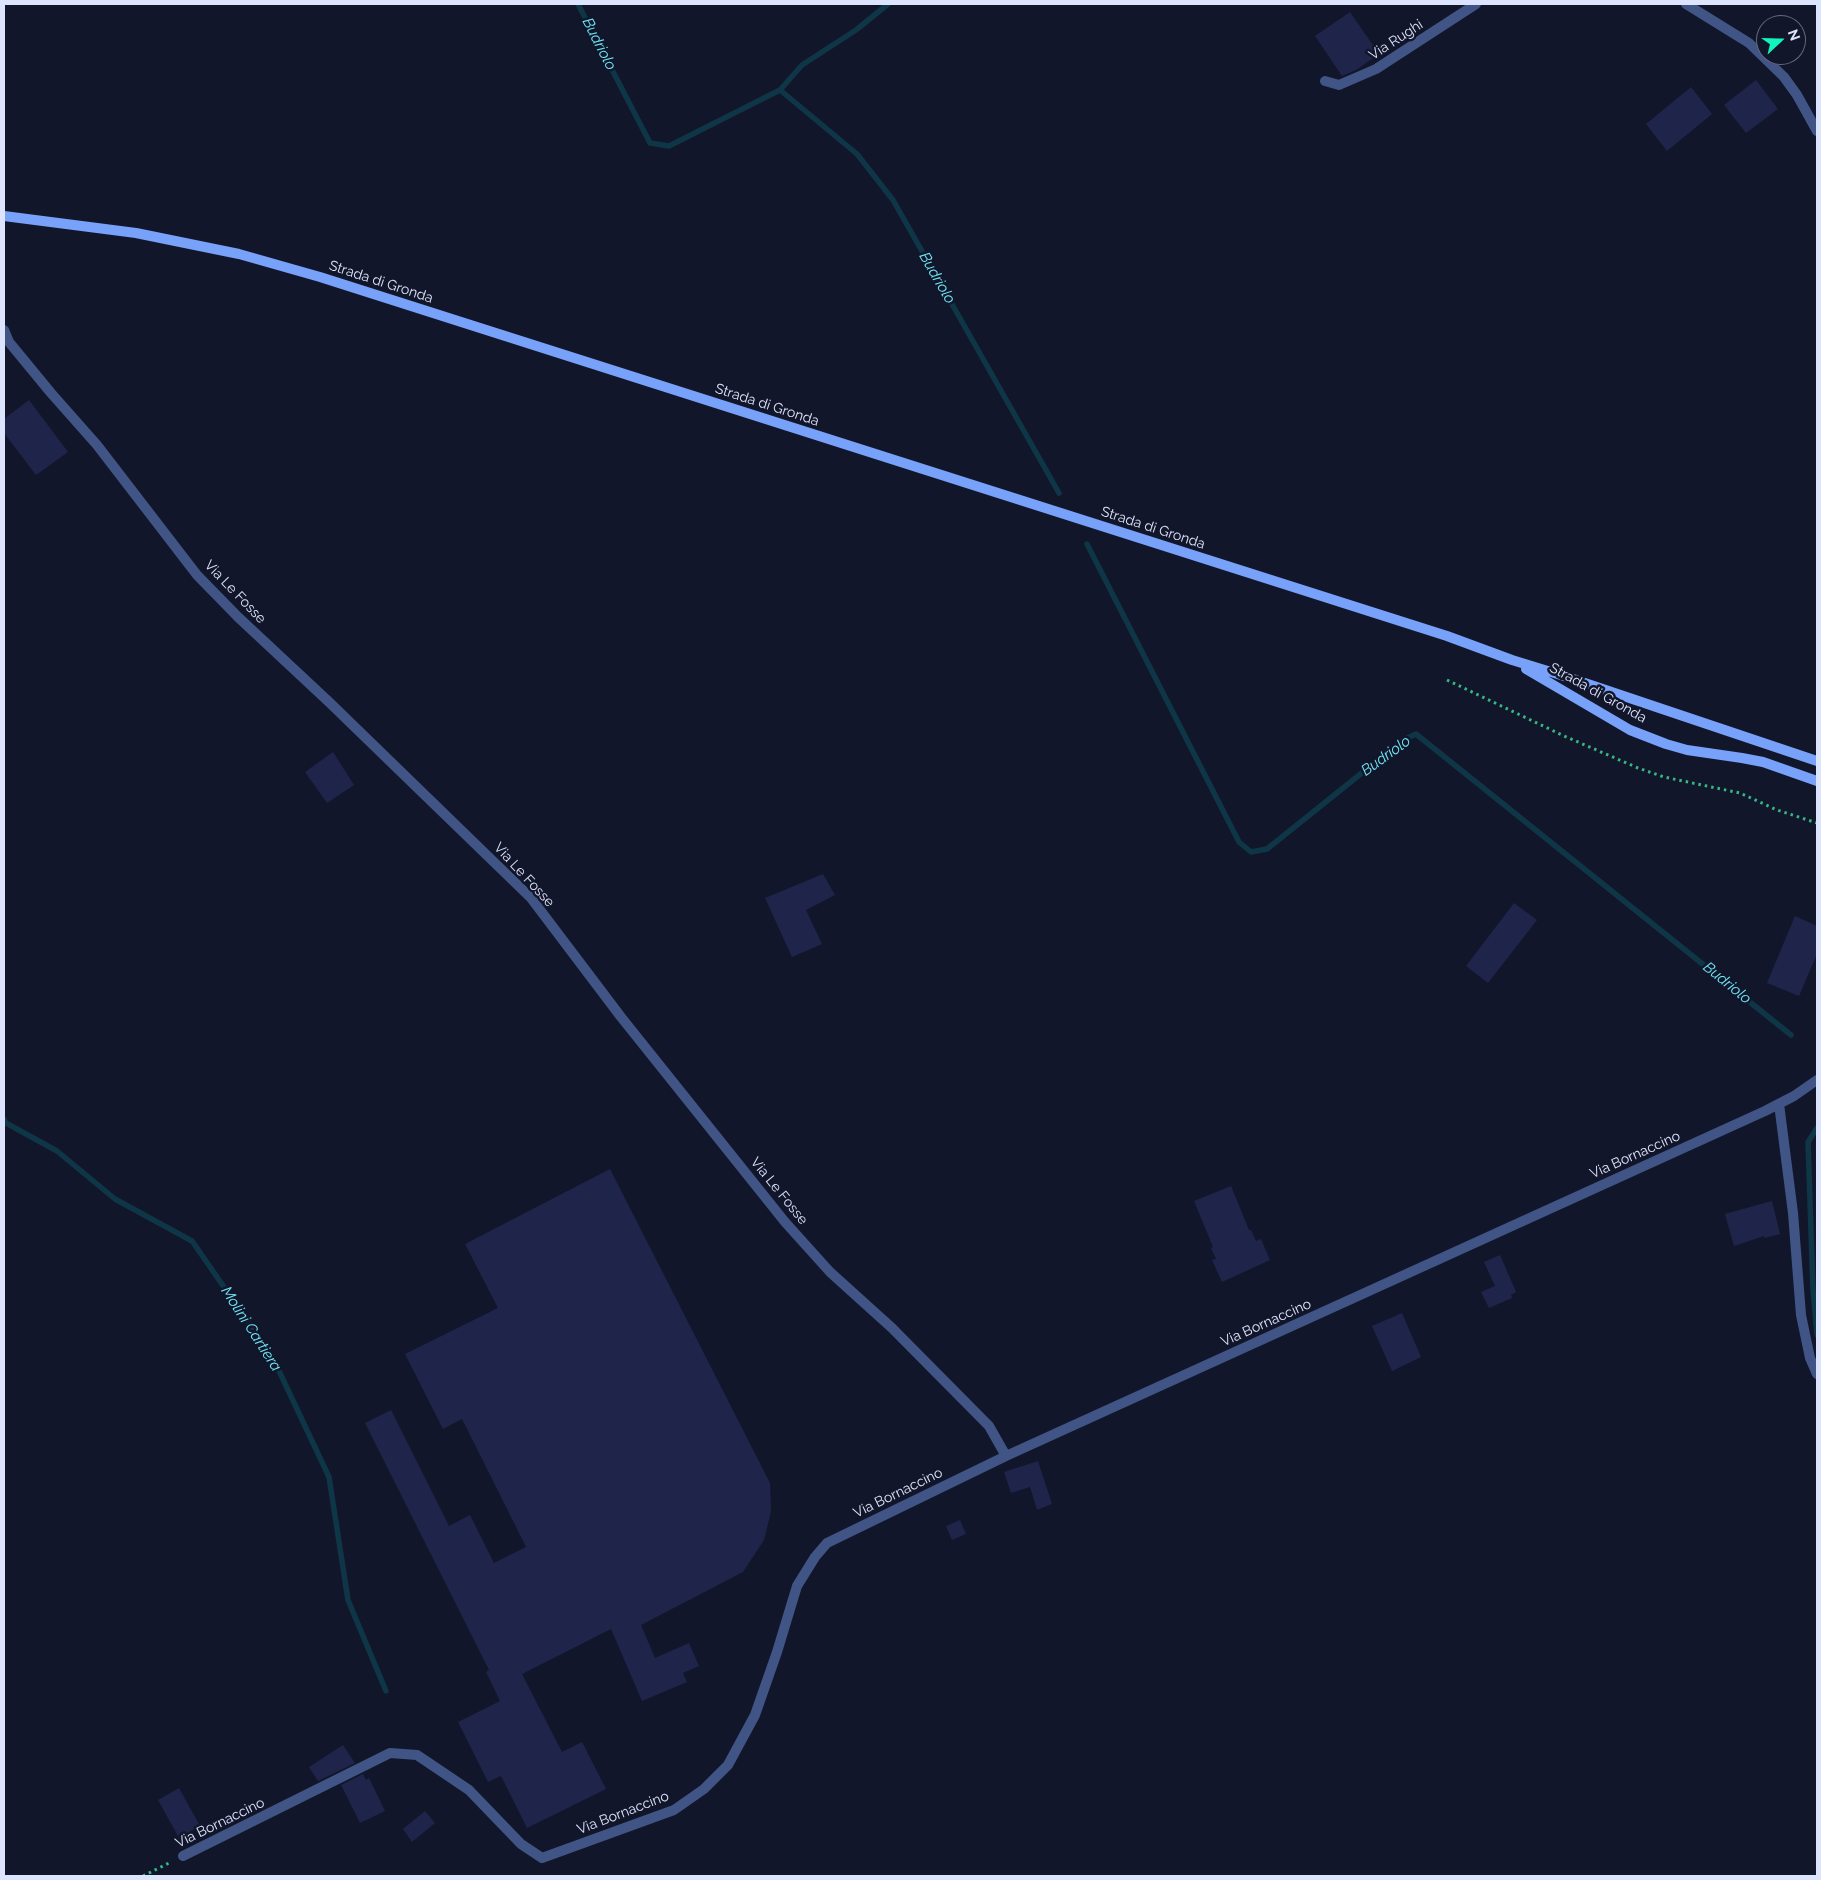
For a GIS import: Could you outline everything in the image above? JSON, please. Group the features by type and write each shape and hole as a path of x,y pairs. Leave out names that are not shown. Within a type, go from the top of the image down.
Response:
{"main road":[{"name":"Strada di Gronda","path":"4,216 136,233 240,254 320,277 1447,636 1512,660 1817,761"},
{"name":"Strada di Gronda","path":"1512,660 1630,730 1687,750 1763,762 1817,781"}],"street":[{"name":"Via Rughi","path":"1325,81 1339,85 1376,69 1476,4"},
{"path":"1686,4 1749,43 1784,76 1817,131"},
{"name":"Via Le Fosse","path":"4,330 6,344 97,445 197,575 238,617 329,702 531,898 621,1018 785,1222 830,1272 892,1328 989,1426 1006,1456"},
{"name":"Via Bornaccino","path":"183,1856 390,1753 418,1755 468,1790 521,1844 542,1858 674,1810 704,1789 728,1766 754,1716 777,1652 797,1586 815,1557 827,1543 1006,1456 1779,1104 1817,1080"},
{"path":"1779,1104 1794,1213 1801,1315 1810,1358 1817,1374"}],"path":[{"path":"1447,680 1562,735 1638,768 1664,777 1740,794 1777,810 1817,823"},
{"name":"Via Bornaccino","path":"143,1876 183,1856"}],"building":[{"path":"1350,12 1379,54 1356,70 1342,76 1315,36"},
{"path":"1756,80 1778,109 1746,133 1724,105"},
{"path":"1691,87 1712,114 1667,151 1646,124"},
{"path":"29,400 68,452 36,475 4,433 4,419"},
{"path":"333,752 354,785 327,803 305,772"},
{"path":"823,874 835,895 806,910 822,944 792,957 765,898"},
{"path":"1514,903 1537,920 1488,983 1466,966"},
{"path":"1795,916 1817,926 1817,954 1799,996 1767,983"},
{"path":"610,1169 770,1483 771,1511 764,1540 743,1572 641,1625 655,1658 689,1643 699,1666 683,1673 687,1682 642,1701 611,1629 522,1674 562,1752 582,1742 606,1789 527,1828 501,1776 488,1782 458,1722 500,1701 486,1672 489,1670 365,1423 391,1410 449,1526 470,1515 494,1563 526,1547 462,1419 443,1429 405,1354 498,1308 465,1244"},
{"path":"1231,1186 1249,1230 1251,1230 1256,1241 1261,1239 1270,1260 1222,1282 1212,1260 1216,1259 1211,1248 1213,1247 1194,1201"},
{"path":"1772,1201 1780,1234 1765,1238 1764,1236 1734,1246 1725,1214"},
{"path":"1500,1255 1516,1292 1511,1295 1512,1298 1489,1308 1481,1292 1495,1286 1484,1262"},
{"path":"1402,1313 1421,1357 1392,1371 1372,1326"},
{"path":"1038,1461 1052,1504 1037,1510 1030,1487 1011,1493 1004,1472"},
{"path":"960,1520 966,1534 952,1540 946,1526"},
{"path":"343,1745 355,1763 318,1781 309,1767"},
{"path":"363,1774 366,1780 369,1778 385,1811 360,1823 341,1785"},
{"path":"179,1788 200,1826 179,1838 158,1800"},
{"path":"425,1811 435,1823 412,1842 403,1829"}],"waterway":[{"name":"Budriolo","path":"578,4 650,143 669,146 780,90"},
{"name":"Budriolo","path":"888,4 856,30 802,65 780,90 857,154 893,200 1059,493"},
{"name":"Budriolo","path":"1087,544 1239,842 1251,852 1267,849 1403,740 1416,734 1791,1035"},
{"name":"Molini Cartiera","path":"4,1119 6,1123 57,1151 115,1199 192,1241 272,1356 329,1477 348,1600 386,1691"},
{"name":"Budriolo","path":"1817,1128 1808,1142 1813,1290 1817,1335"}]}
